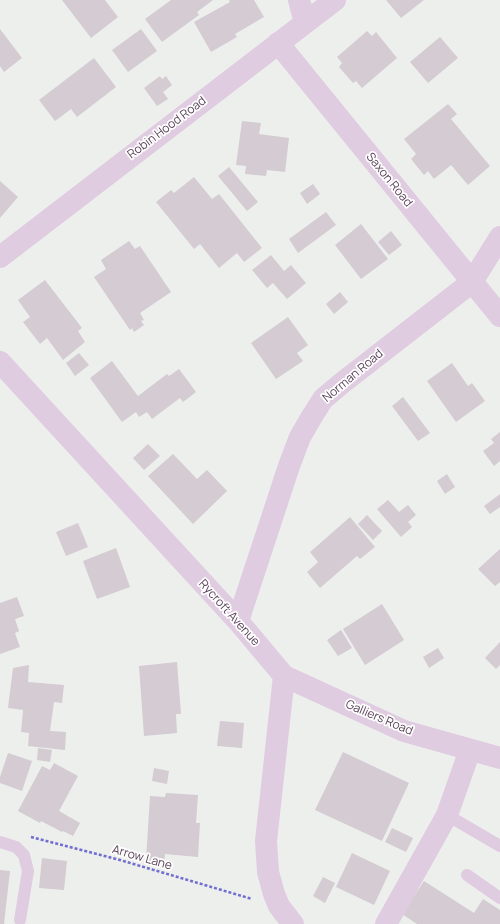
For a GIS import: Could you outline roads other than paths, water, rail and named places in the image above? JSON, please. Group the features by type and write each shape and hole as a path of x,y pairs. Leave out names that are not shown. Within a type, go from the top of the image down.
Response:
{"street":[{"path":"299,0 305,23"},
{"name":"Robin Hood Road","path":"0,257 335,0"},
{"name":"Saxon Road","path":"278,43 500,316"},
{"name":"Norman Road","path":"238,620 289,466 300,436 310,418 323,399 472,282 500,237"},
{"name":"Rycroft Avenue","path":"0,362 238,620 284,676"},
{"path":"282,917 268,872 266,841 284,676"},
{"name":"Galliers Road","path":"284,676 404,731 500,758"},
{"path":"386,924 447,815 470,750"}],"lane":[{"path":"447,815 500,846"},
{"path":"0,842 16,847 24,855 28,870 20,920"},
{"path":"467,875 500,898"}]}
